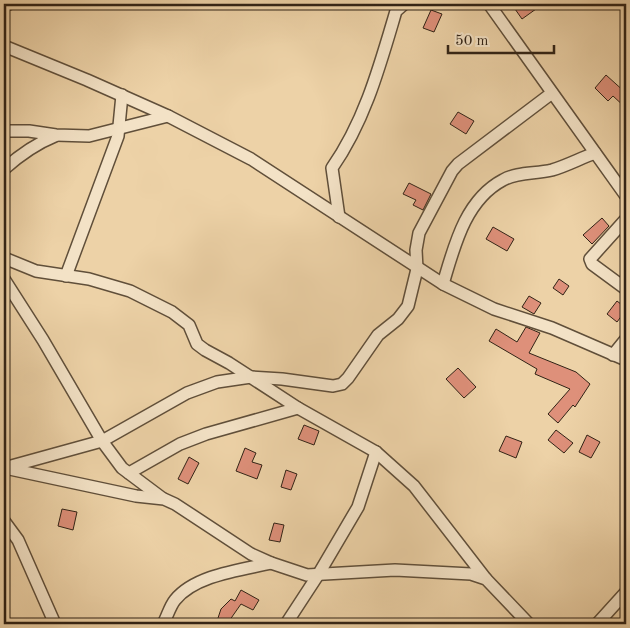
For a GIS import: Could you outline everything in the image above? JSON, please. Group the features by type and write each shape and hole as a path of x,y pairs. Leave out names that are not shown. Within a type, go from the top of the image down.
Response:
{"street":[{"path":"4,4 9,4"},
{"path":"339,217 332,168 348,142 374,84 396,11 404,4"},
{"path":"489,4 626,195"},
{"path":"4,46 168,116 251,160 417,269 443,284 494,309 552,328 626,360"},
{"path":"164,499 136,496 4,468 102,440 187,393 217,382 251,377 282,378 333,386 342,384 378,335 398,319 408,306 417,269 416,250 420,233 452,171 458,164 552,93"},
{"path":"66,276 120,128 122,95"},
{"path":"4,131 88,136 168,116"},
{"path":"4,169 38,142 56,135"},
{"path":"443,284 462,226 482,196 503,180 517,175 552,170 595,152"},
{"path":"626,219 590,259 592,264 626,289"},
{"path":"4,258 36,271 89,279 130,291 172,312 188,324 200,346 298,408 376,452 414,486 486,579 529,624"},
{"path":"4,279 43,340 102,440 122,468 164,499 175,504 251,554 307,575 395,570 471,574 486,579"},
{"path":"613,355 626,339"},
{"path":"128,473 180,444 206,434 298,408"},
{"path":"286,624 318,575 358,507 376,452"},
{"path":"4,521 18,540 55,624"},
{"path":"163,624 174,601 187,589 210,578 271,563"},
{"path":"597,624 626,592"}],"building":[{"path":"522,4 543,4 522,19 515,9"},
{"path":"431,10 442,14 434,32 423,28"},
{"path":"606,75 626,93 626,108 613,96 608,101 595,88"},
{"path":"458,112 474,121 466,134 450,124"},
{"path":"409,183 431,194 423,210 413,205 416,200 403,194"},
{"path":"602,218 609,226 592,244 583,235"},
{"path":"493,227 514,239 507,251 486,239"},
{"path":"559,279 569,286 563,295 553,288"},
{"path":"529,296 541,303 534,314 522,307"},
{"path":"617,301 626,310 617,322 607,314"},
{"path":"526,327 540,333 529,353 576,372 590,384 575,407 573,405 558,423 548,414 570,389 535,374 537,369 489,341 496,329 517,342"},
{"path":"458,368 476,387 464,398 446,379"},
{"path":"304,425 319,431 314,445 298,439"},
{"path":"556,430 573,443 564,453 548,440"},
{"path":"587,435 600,442 591,458 579,452"},
{"path":"506,436 522,442 516,458 499,451"},
{"path":"245,448 256,453 252,462 262,465 257,479 236,471"},
{"path":"189,457 199,463 188,484 178,479"},
{"path":"286,470 297,474 291,490 281,487"},
{"path":"62,509 77,512 73,530 58,526"},
{"path":"274,523 284,525 280,542 269,540"},
{"path":"241,590 259,600 253,610 241,604 227,624 216,624 221,609 231,599 235,601"}]}
